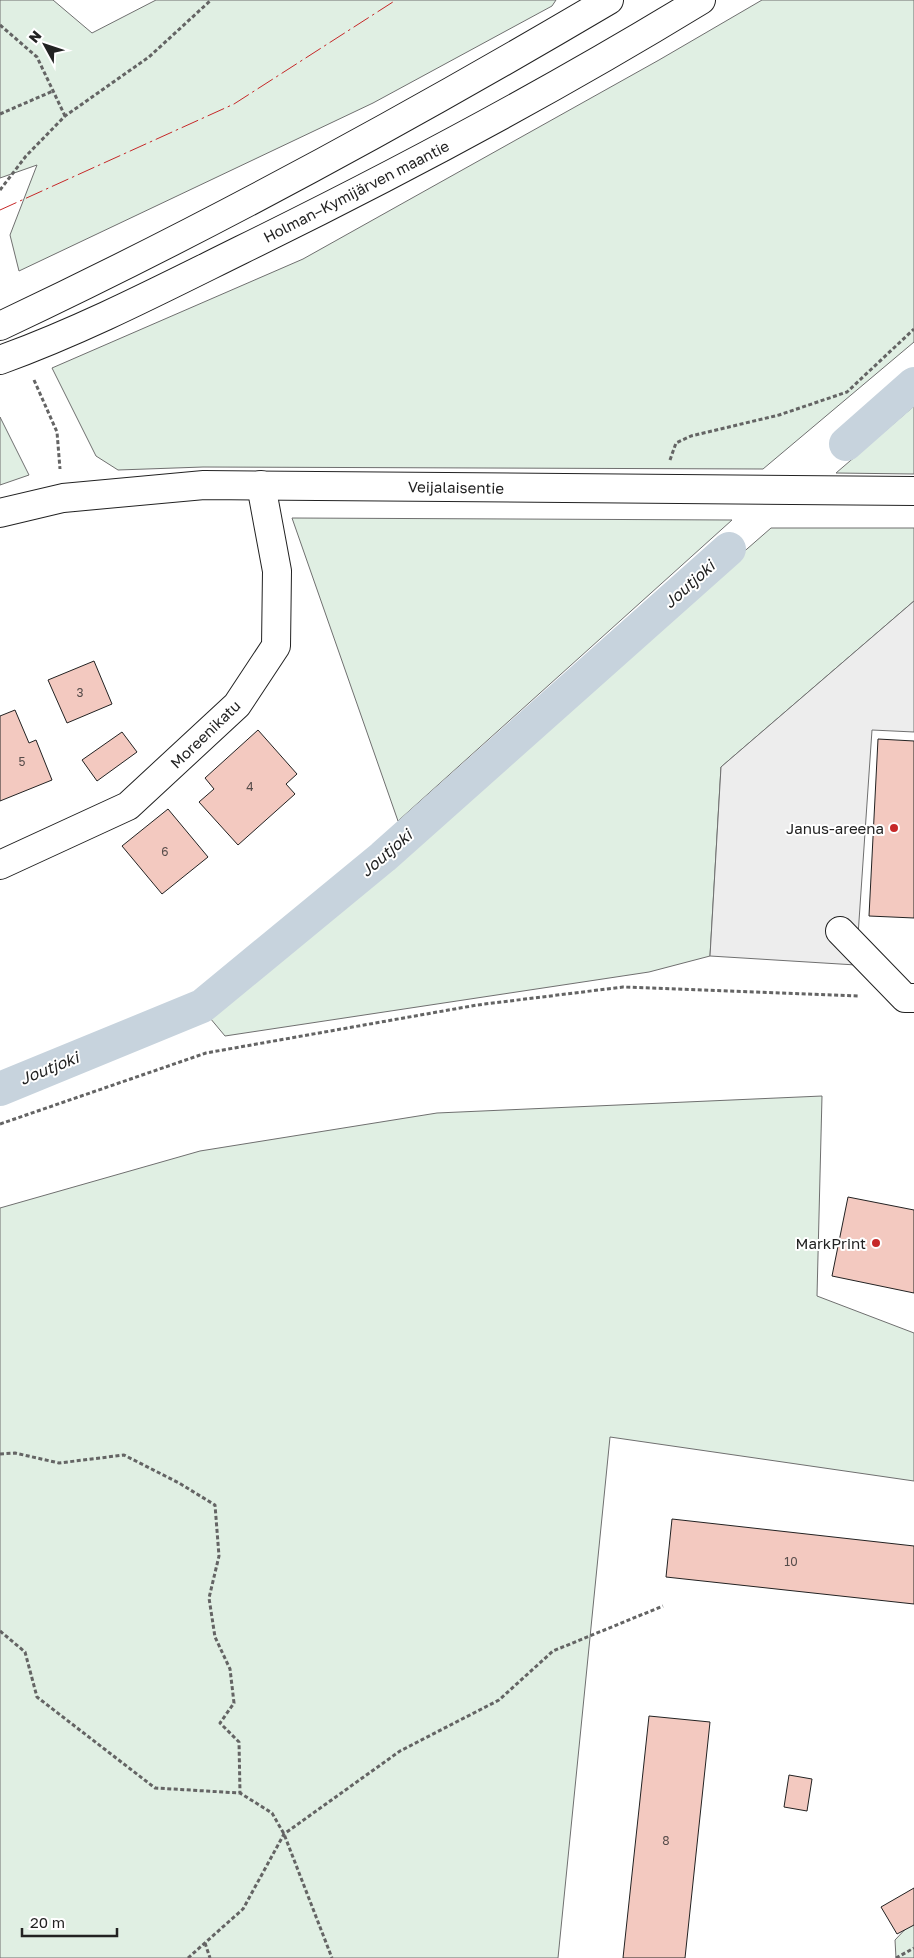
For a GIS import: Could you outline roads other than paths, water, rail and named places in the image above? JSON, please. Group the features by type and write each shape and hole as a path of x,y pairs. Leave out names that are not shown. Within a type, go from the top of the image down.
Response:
{"main road":[{"path":"0,326 88,284 263,195 475,79 609,0"},
{"name":"Holman–Kymijärven maantie","path":"0,360 36,347 150,295 390,176 696,1"},
{"name":"Veijalaisentie","path":"0,513 63,498 204,485 914,491"},
{"name":"Moreenikatu","path":"0,865 128,806 237,706 276,646 277,571 261,485"},
{"path":"840,931 910,998"}],"waterway":[{"name":"Joutjoki","path":"846,444 914,384"},
{"name":"Joutjoki","path":"0,1089 202,1006 383,857 729,549"}],"place":[{"name":"Janus-areena","path":"894,828"},
{"name":"MarkPrint","path":"876,1243"}]}
